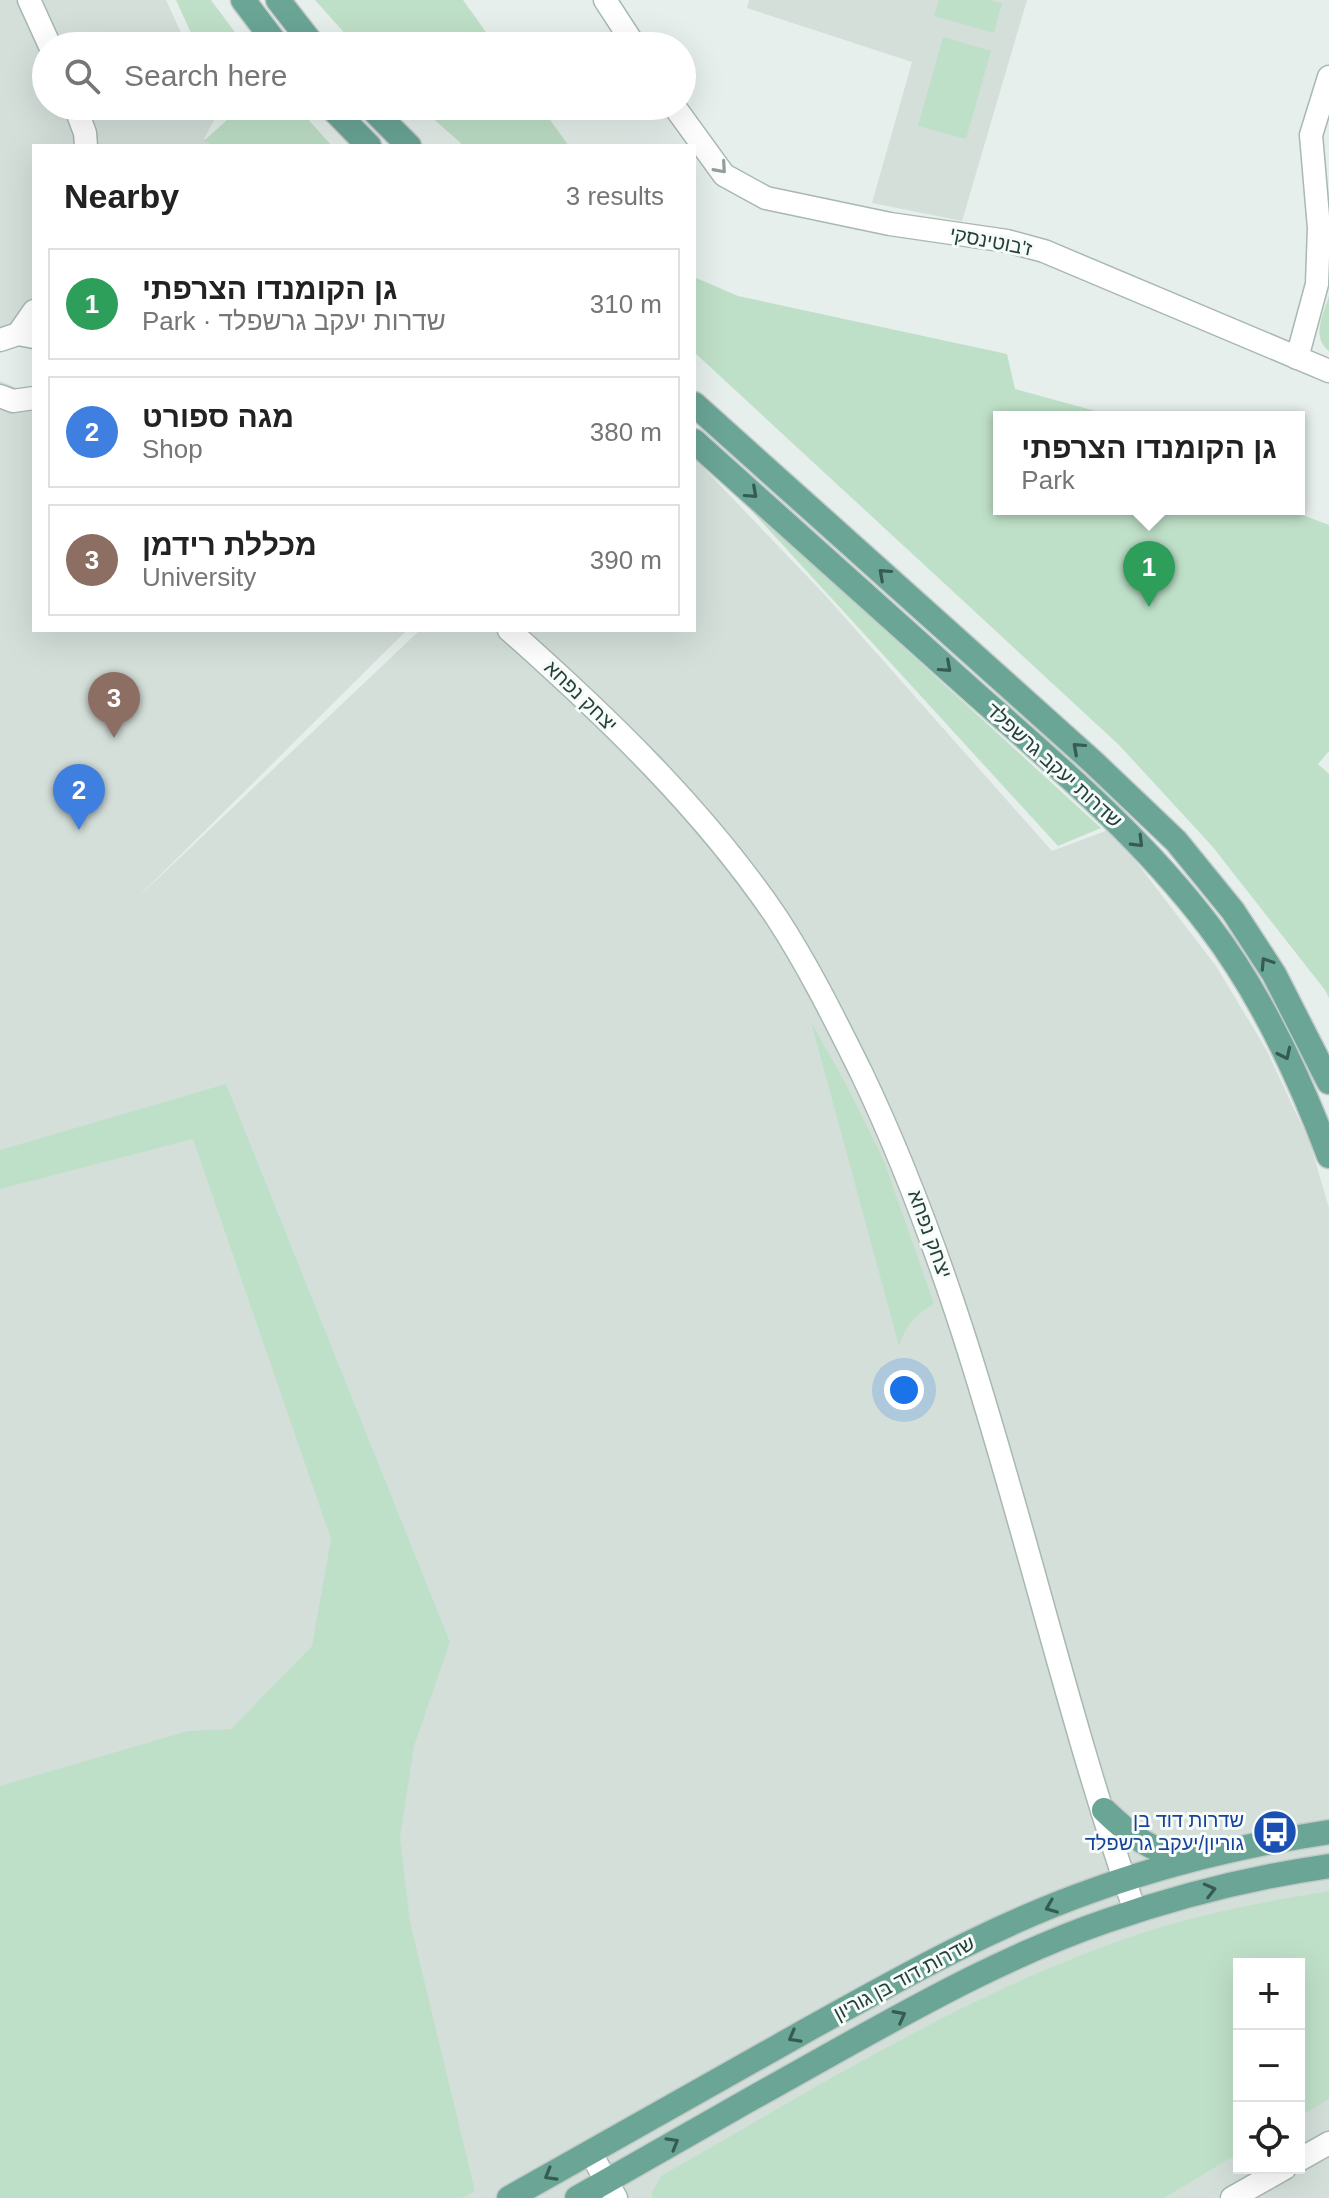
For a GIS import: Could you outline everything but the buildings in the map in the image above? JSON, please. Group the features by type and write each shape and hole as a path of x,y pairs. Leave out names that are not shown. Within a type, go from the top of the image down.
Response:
{"main road":[{"path":"243,0 267,32"},
{"path":"278,0 303,32"},
{"path":"344,120 367,144"},
{"path":"383,120 407,144"},
{"name":"שדרות יעקב גרשפלד","path":"696,406 1082,751 1176,841 1233,911 1266,962 1301,1023 1329,1082"},
{"name":"שדרות יעקב גרשפלד","path":"696,443 1075,782 1155,859 1211,928 1250,989 1311,1108 1329,1156"},
{"path":"1104,1810 1141,1843 1161,1853 1191,1861"},
{"name":"שדרות דוד בן גוריון","path":"509,2198 867,1996 1037,1912 1124,1880 1191,1861 1287,1838 1329,1832"},
{"name":"שדרות דוד בן גוריון","path":"577,2198 611,2190 951,1990 1050,1943 1135,1911 1224,1887 1329,1866"}],"street":[{"path":"29,0 44,32"},
{"path":"605,0 626,32"},
{"path":"1297,358 1317,284 1319,228 1311,135 1329,77"},
{"path":"80,120 86,144"},
{"name":"ז'בוטינסקי","path":"684,120 724,175 766,198 890,224 1007,241 1044,251 1329,371"},
{"path":"12,336 32,313"},
{"path":"0,396 13,401 32,398"},
{"name":"יצחק נפחא","path":"500,632 537,655"},
{"name":"יצחק נפחא","path":"511,632 628,742 728,855 776,917 809,971 847,1044 907,1173 953,1299 1135,1911"},
{"path":"1305,2157 1329,2143"},
{"path":"590,2152 611,2190"},
{"path":"1232,2198 1274,2174"}],"shaded area":[{"path":"0,0 166,0 181,32 32,32 32,120 214,120 204,139 215,144 32,144 32,346 0,329"},
{"path":"749,0 1027,0 962,221 872,203 912,62 747,8"},
{"path":"0,381 32,394 32,632 405,632 132,903 418,632 696,632 696,460 824,594 1052,851 1111,829 1216,966 1266,1049 1310,1143 1329,1208 1329,2198 0,2198"}],"green space":[{"path":"176,0 211,0 235,32 191,32"},
{"path":"315,0 463,0 486,32 344,32"},
{"path":"939,0 990,0 1002,3 994,33 934,16"},
{"path":"943,37 991,51 966,139 918,126"},
{"path":"227,120 309,120 330,144 211,144 204,141"},
{"path":"435,120 550,120 568,144 462,144"},
{"path":"696,278 738,296 1007,354 1015,389 1095,411 993,411 993,515 1303,515 1329,525 1329,751 1318,764 1329,774 1329,998 1212,846 1119,745 696,354"},
{"path":"1329,296 1329,351 1320,332"},
{"path":"737,495 1101,828 1058,846"},
{"path":"811,1022 884,1161 934,1304 912,1321 899,1346"},
{"path":"226,1084 450,1642 414,1746 400,1838 410,1922 475,2191 462,2198 0,2198 0,1786 188,1731 231,1729 312,1646 331,1539 193,1139 0,1189 0,1150"},
{"path":"1329,1891 1329,2099 1305,2113 1305,1958 1233,1958 1233,2157 1164,2198 653,2198 651,2194 661,2176 892,2045 1010,1985 1157,1928"}],"place":[{"name":"גן הקומנדו הצרפתי","path":"1149,607"},
{"name":"מכללת רידמן","path":"114,738"},
{"name":"מגה ספורט","path":"79,830"},
{"name":"שדרות דוד בן גוריון/יעקב גרשפלד","path":"1275,1832"}]}
